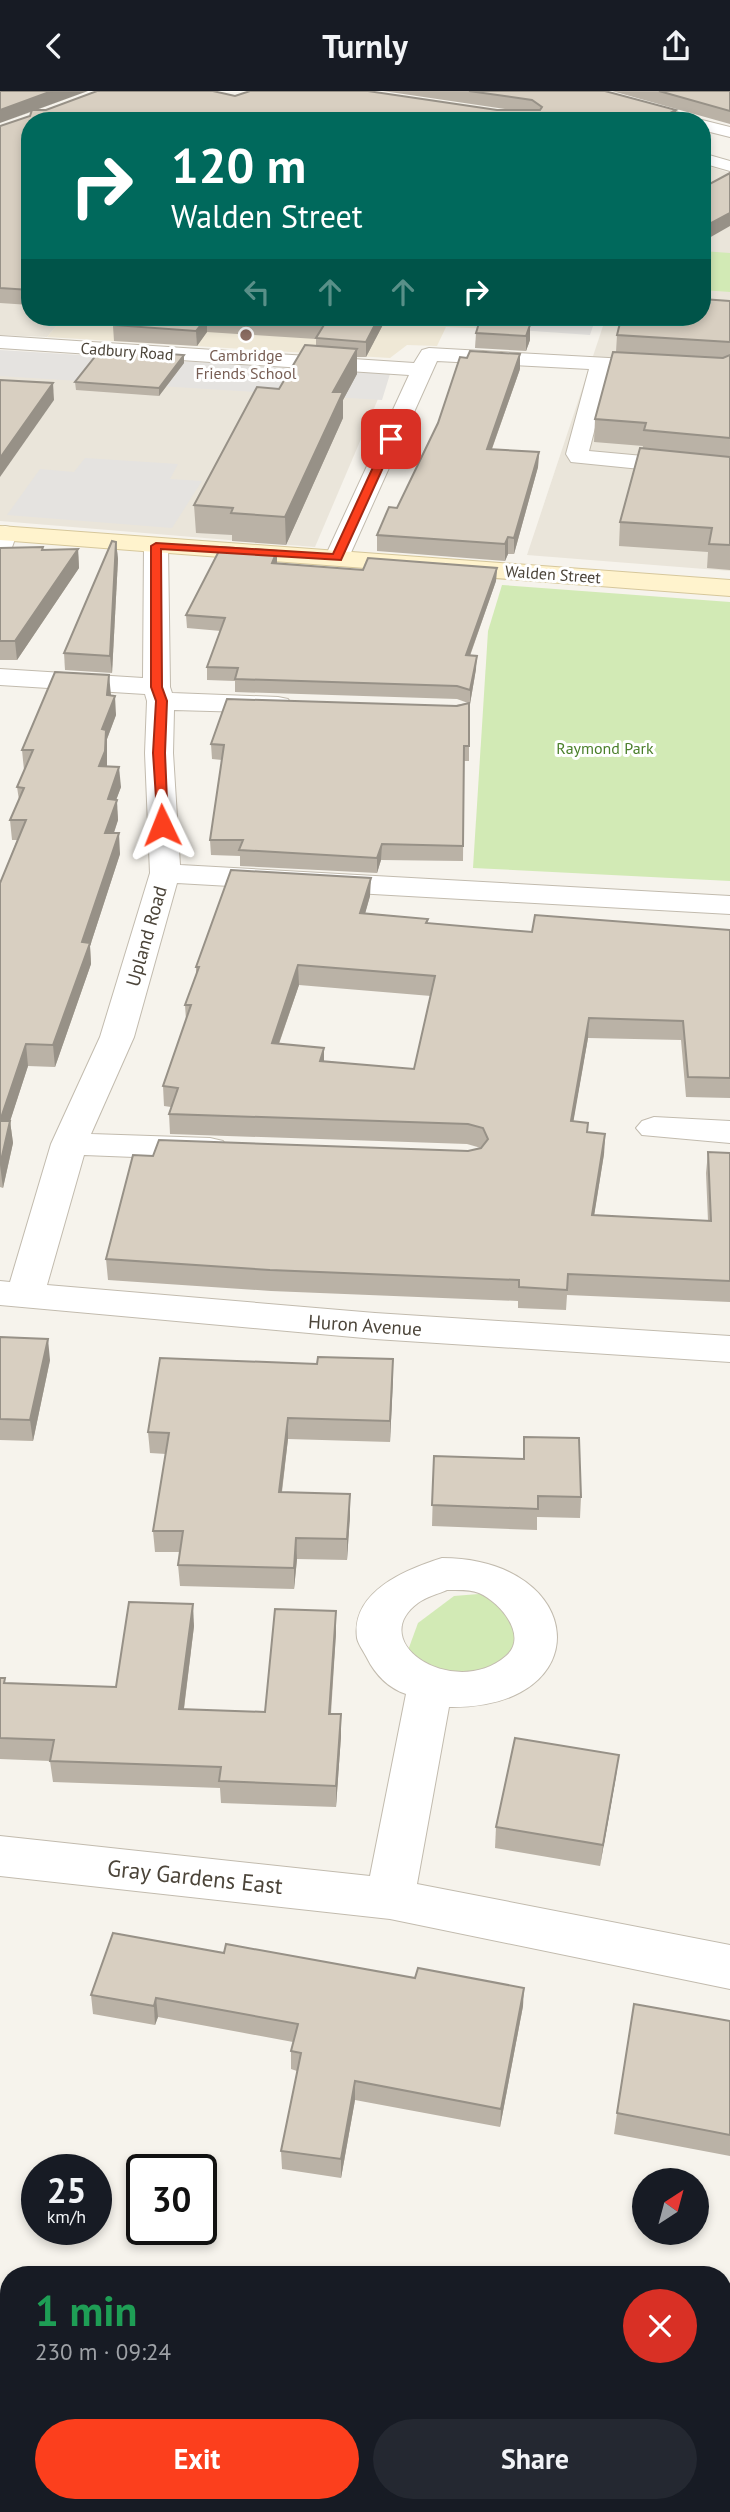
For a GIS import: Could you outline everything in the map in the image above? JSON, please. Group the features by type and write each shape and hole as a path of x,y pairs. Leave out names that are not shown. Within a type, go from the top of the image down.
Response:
{"street":[{"path":"584,91 657,112"},
{"path":"711,127 730,132"},
{"path":"711,161 730,166"},
{"name":"Cadbury Road","path":"0,342 426,362 601,363 681,368"},
{"path":"337,557 426,362"},
{"path":"601,363 577,454 583,459 730,471"},
{"name":"Walden Street","path":"2,539 337,557 730,587"},
{"path":"156,546 159,753 165,873"},
{"path":"0,677 159,694 310,706"},
{"name":"Upland Road","path":"12,1294 69,1145 117,1037 165,873 730,905"},
{"path":"654,1128 730,1132"},
{"path":"69,1145 245,1150"},
{"name":"Huron Avenue","path":"12,1294 375,1326 730,1349"},
{"path":"390,1899 430,1687"},
{"name":"Gray Gardens East","path":"0,1856 390,1899 730,1967"}],"shaded area":[{"path":"711,167 730,173 730,302 711,301"},
{"path":"0,254 21,255 21,326 56,326 47,337 0,335"},
{"path":"730,306 730,571 527,555 603,326 711,326 711,313"},
{"name":"Cambridge Friends School","path":"56,326 591,326 588,333 446,327 437,346 407,345 390,358 47,337"},
{"path":"474,326 593,326 590,335"},
{"path":"0,350 390,374 382,400 0,376"},
{"path":"0,372 378,399 315,547 0,521"},
{"path":"85,458 178,464 170,479 202,481 172,528 7,515 40,469 74,472"}],"green space":[{"path":"711,252 730,253 730,292 711,291"},
{"name":"Raymond Park","path":"502,585 730,602 730,881 473,868 488,631"},
{"path":"491,1593 527,1619 518,1644 497,1663 464,1676 435,1673 407,1653 418,1623 454,1596"}],"building":[{"path":"0,91 52,91 0,110"},
{"path":"97,91 213,91 235,96 250,91 368,91 497,110 540,110 542,107 532,100 469,91 605,91 676,110 31,112 46,110"},
{"path":"659,91 730,91 730,111"},
{"path":"21,119 21,289 0,288 0,126"},
{"path":"730,173 730,213 711,223 711,183"},
{"path":"711,300 730,301 730,342 617,335 619,326 711,326"},
{"path":"127,326 200,326 196,331"},
{"path":"323,326 374,326 366,342 316,338"},
{"path":"478,326 530,326 526,336 476,333"},
{"path":"305,345 357,349 333,392 343,392 285,517 231,513 233,508 194,505 257,387 279,389"},
{"path":"101,349 184,355 159,388 75,382"},
{"path":"470,351 520,354 487,449 539,452 514,538 508,537 505,544 377,535 389,507 397,508 438,423 460,357 467,358"},
{"path":"613,352 723,358 730,355 730,438 644,430 646,423 595,419"},
{"path":"0,380 53,383 0,458"},
{"path":"640,448 730,457 730,545 709,544 712,528 620,522"},
{"path":"112,541 116,542 110,656 64,653"},
{"path":"43,547 42,550 78,549 15,641 0,641 0,548"},
{"path":"221,547 277,551 272,563 363,570 368,558 497,568 466,655 477,656 470,690 457,686 235,679 238,668 207,667 225,618 186,615"},
{"path":"55,672 109,675 107,695 115,696 102,729 106,730 105,751 99,766 119,767 108,799 117,800 105,833 119,833 82,942 90,943 53,1045 26,1044 0,1121 0,883 26,820 10,820 24,788 17,787 33,750 22,750"},
{"path":"227,699 457,706 469,703 469,746 464,746 463,846 382,844 377,858 239,850 243,840 210,840 224,745 211,744"},
{"path":"231,870 371,878 360,913 428,919 426,923 532,932 535,915 730,930 730,1078 688,1077 683,1021 589,1018 571,1121 588,1123 587,1132 605,1134 592,1215 711,1221 708,1152 730,1153 730,1281 568,1274 567,1290 519,1287 519,1280 270,1270 106,1259 133,1155 153,1156 159,1140 468,1151 481,1148 488,1139 483,1128 468,1124 169,1114 178,1088 163,1086 191,1005 185,1005 199,967 196,967","holes":["298,965 435,976 414,1069 320,1061 324,1048 272,1043"]},
{"path":"0,1121 10,1121 0,1165"},
{"path":"0,1337 48,1339 30,1420 0,1419"},
{"path":"318,1357 393,1359 390,1421 288,1418 279,1492 350,1494 347,1539 296,1538 294,1568 178,1565 183,1531 153,1531 169,1433 148,1432 160,1358 317,1364"},
{"path":"524,1437 579,1438 581,1497 538,1496 538,1509 432,1505 434,1456 524,1459"},
{"path":"129,1602 193,1604 179,1709 265,1712 275,1609 336,1611 329,1714 341,1714 336,1786 219,1781 221,1767 50,1761 54,1740 0,1738 0,1678 5,1678 4,1683 116,1687"},
{"path":"515,1738 619,1755 603,1845 496,1827"},
{"path":"113,1933 224,1953 226,1944 415,1978 418,1968 524,1988 501,2109 355,2081 341,2159 281,2151 301,2053 291,2051 298,2024 156,1998 154,2006 91,1995"},
{"path":"634,2004 730,2021 730,2135 617,2113"}],"place":[{"name":"Cambridge Friends School","path":"246,335"}],"route":[{"path":"162,825 159,753 161,701 156,687 156,546 337,557 391,439"}]}
